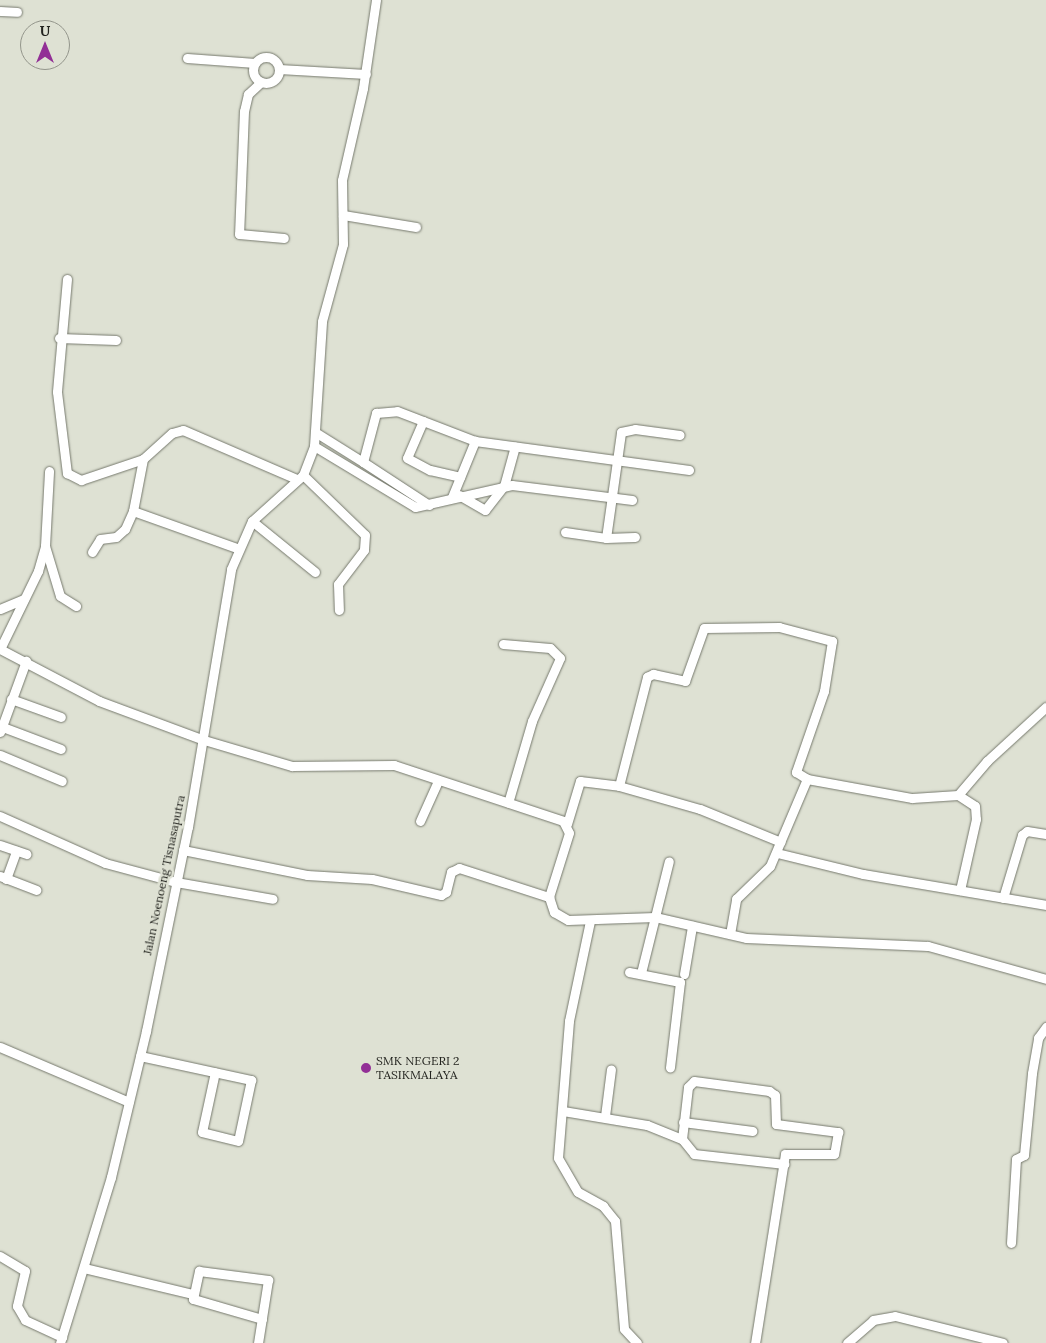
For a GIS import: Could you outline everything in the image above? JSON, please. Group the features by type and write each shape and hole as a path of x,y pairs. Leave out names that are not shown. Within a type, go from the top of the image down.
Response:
{"street":[{"name":"Jalan Noenoeng Tisnasaputra","path":"61,1340 84,1268 140,1056 204,740 221,614 238,548 252,521 300,477 314,446 322,321 342,252 342,180 366,74 376,0"},
{"path":"0,11 17,12"},
{"path":"187,58 255,63 271,58 279,69"},
{"path":"255,63 255,76 261,82"},
{"path":"279,69 366,74"},
{"path":"279,69 274,80 261,82 248,94 244,111 239,234 284,238"},
{"path":"342,215 416,227"},
{"path":"67,280 59,338 57,392 67,473 81,480 143,459 172,433 184,430 300,477 365,535 364,550 338,584 339,610"},
{"path":"59,338 116,340"},
{"path":"363,462 376,413 391,410 475,441 689,470"},
{"path":"423,421 407,458 430,470 460,477"},
{"path":"606,538 619,437 626,429 680,435"},
{"path":"315,432 429,505"},
{"path":"456,496 460,477 475,441"},
{"path":"314,446 371,483 415,507 504,486 632,500"},
{"path":"456,496 484,510 504,486 514,446"},
{"path":"92,552 100,539 116,537 124,529 133,512 143,459"},
{"path":"48,471 45,546 60,596 76,606"},
{"path":"371,483 378,471"},
{"path":"391,494 397,484"},
{"path":"133,512 238,548"},
{"path":"252,521 315,572"},
{"path":"565,532 606,538 635,537"},
{"path":"45,546 24,599 0,649 99,700 204,740 292,766 369,769 394,765 566,824"},
{"path":"0,609 24,599"},
{"path":"619,786 648,676 685,680 701,631 710,627 779,627 832,640 824,691 796,772 807,779 912,798 958,795 975,806 976,819 960,890"},
{"path":"502,644 550,648 560,658 532,721 508,803"},
{"path":"26,661 1,728 60,749"},
{"path":"12,699 61,717"},
{"path":"958,795 987,761 1046,707"},
{"path":"0,755 62,781"},
{"path":"730,934 740,892 770,866 807,779"},
{"path":"420,821 438,781"},
{"path":"549,898 567,841 566,824 580,782 619,786 700,809 781,842"},
{"path":"0,816 105,863 176,882 273,899"},
{"path":"1003,898 1022,835 1027,831 1046,834"},
{"path":"0,845 26,854"},
{"path":"183,850 307,875 372,879 441,895 446,892 451,872 459,868 549,898 560,916 590,921 655,918 730,934 928,946 1046,979"},
{"path":"16,851 3,878 36,890"},
{"path":"777,853 960,890 1046,905"},
{"path":"641,973 669,861"},
{"path":"590,921 570,1012 561,1167 578,1192 603,1206 615,1221 624,1329 637,1343"},
{"path":"684,974 692,926"},
{"path":"629,972 680,982 670,1067"},
{"path":"1011,1242 1016,1159 1024,1155 1032,1073 1038,1038 1046,1027"},
{"path":"0,1047 129,1102"},
{"path":"140,1056 215,1072 252,1083 238,1141 202,1132 215,1072"},
{"path":"606,1116 611,1069"},
{"path":"682,1139 688,1087 701,1081 774,1093 778,1126 838,1132 835,1153 786,1152 755,1343"},
{"path":"563,1111 606,1116 682,1139 694,1154 784,1164"},
{"path":"683,1122 752,1132"},
{"path":"0,1256 25,1271 17,1306 25,1320 61,1340"},
{"path":"84,1268 192,1294 197,1303 262,1319"},
{"path":"192,1294 202,1269 265,1278 269,1283 258,1343"},
{"path":"847,1343 873,1320 894,1316 1003,1343"}],"place":[{"name":"SMK NEGERI 2 TASIKMALAYA","path":"366,1068"}]}
